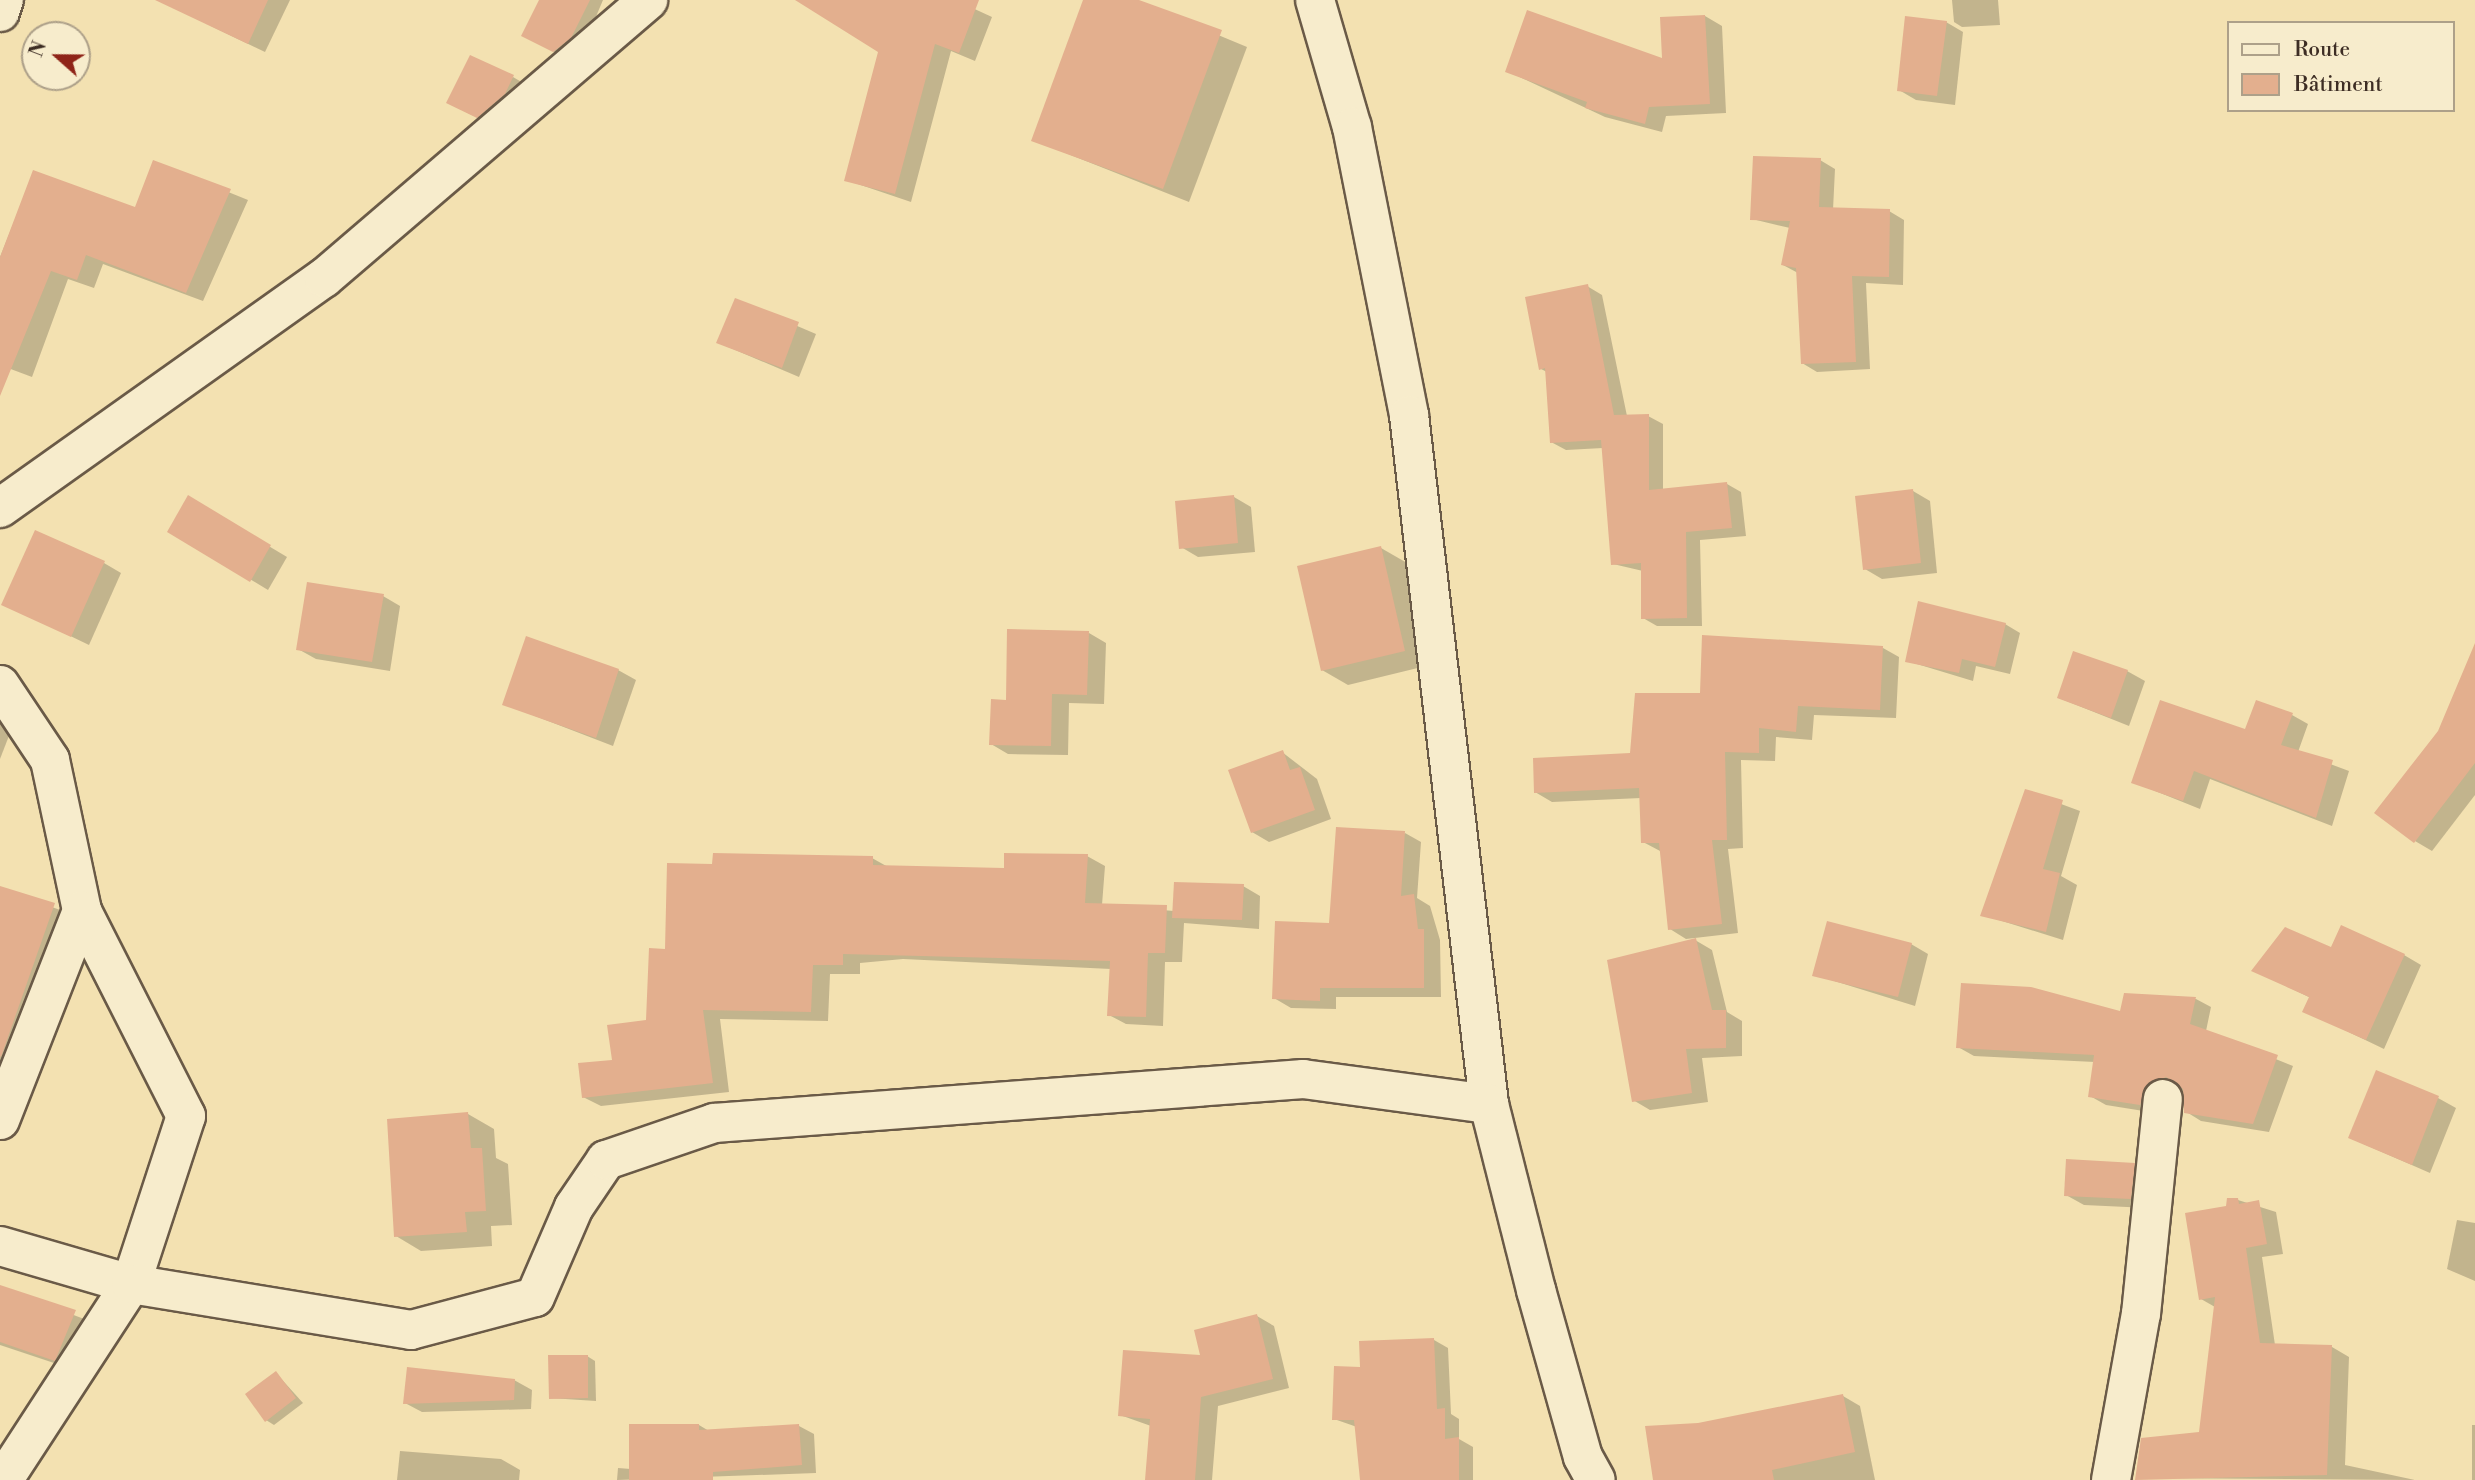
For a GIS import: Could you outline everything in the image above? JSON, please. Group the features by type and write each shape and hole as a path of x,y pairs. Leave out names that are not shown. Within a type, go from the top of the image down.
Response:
{"street":[{"path":"0,12 4,0"},
{"path":"0,508 324,278 648,0"},
{"path":"1315,0 1352,127 1409,415 1489,1104 1550,1342 1583,1457 1596,1480"},
{"path":"0,685 50,760 82,911 186,1116 131,1284 3,1480"},
{"path":"0,1119 82,911"},
{"path":"0,1246 131,1284 411,1330 535,1297 574,1208 606,1160 714,1122 1303,1079 1489,1104"},
{"path":"2111,1480 2141,1314 2163,1099"}],"building":[{"path":"155,0 268,0 248,44"},
{"path":"539,0 590,0 571,38 553,52 521,36"},
{"path":"795,0 979,0 959,53 935,44 895,194 844,181 878,52"},
{"path":"1083,0 1139,0 1222,30 1163,189 1031,141"},
{"path":"1527,10 1662,58 1660,17 1705,15 1710,104 1649,107 1645,124 1585,108 1587,102 1505,72"},
{"path":"1905,16 1947,21 1937,96 1897,91"},
{"path":"470,55 514,75 505,94 477,118 446,103"},
{"path":"1753,156 1821,158 1819,207 1890,209 1889,277 1852,276 1856,362 1801,364 1796,268 1781,265 1790,221 1750,220"},
{"path":"153,160 231,189 186,293 86,255 77,280 51,271 0,396 0,257 33,170 135,207"},
{"path":"1588,284 1614,415 1649,414 1649,490 1727,482 1732,528 1686,532 1687,618 1641,619 1641,563 1611,565 1601,440 1550,443 1545,368 1539,370 1525,297"},
{"path":"735,298 799,322 782,368 716,343"},
{"path":"1913,489 1921,563 1863,570 1855,496"},
{"path":"188,495 271,545 250,582 167,532"},
{"path":"1234,495 1238,543 1179,549 1175,501"},
{"path":"35,530 105,561 71,637 1,605"},
{"path":"1381,546 1405,651 1321,671 1297,566"},
{"path":"307,582 384,594 372,662 296,650"},
{"path":"1918,601 2006,623 1995,667 1962,659 1959,673 1905,662"},
{"path":"1007,629 1089,631 1087,695 1052,694 1051,746 989,745 991,699 1006,700"},
{"path":"1702,635 1883,646 1880,710 1798,706 1796,732 1759,728 1759,753 1725,752 1727,840 1712,840 1722,924 1668,930 1659,843 1641,843 1639,788 1534,793 1533,758 1630,753 1635,693 1700,693"},
{"path":"526,636 619,669 596,738 502,705"},
{"path":"2475,643 2475,763 2414,843 2374,813 2438,731"},
{"path":"2073,651 2128,670 2111,718 2057,698"},
{"path":"2160,700 2245,729 2256,700 2293,713 2281,745 2333,760 2316,818 2194,771 2183,801 2131,783"},
{"path":"1283,750 1290,770 1300,767 1315,810 1251,833 1228,770"},
{"path":"2025,789 2063,800 2043,869 2060,873 2046,932 1980,916"},
{"path":"1336,827 1405,831 1401,896 1414,894 1418,929 1424,929 1424,988 1320,988 1320,1001 1272,999 1275,921 1329,923"},
{"path":"713,853 873,856 873,865 1004,868 1004,853 1088,854 1085,903 1167,905 1165,953 1148,953 1146,1017 1107,1016 1110,961 843,954 843,965 813,965 811,1012 703,1010 713,1083 582,1098 578,1063 612,1060 607,1025 646,1020 649,948 665,949 667,863 712,864"},
{"path":"1174,882 1244,884 1242,920 1172,918"},
{"path":"0,886 55,903 1,1057 0,1056"},
{"path":"1827,921 1912,943 1898,997 1812,976"},
{"path":"2341,925 2405,954 2366,1040 2302,1012 2309,997 2251,971 2285,927 2331,947"},
{"path":"1696,938 1712,1010 1726,1010 1726,1048 1686,1049 1692,1093 1632,1102 1607,960"},
{"path":"1961,983 2031,987 2120,1011 2124,993 2196,997 2190,1024 2278,1055 2253,1124 2184,1113 2183,1089 2166,1077 2146,1086 2140,1105 2088,1097 2094,1055 1956,1048"},
{"path":"2376,1070 2439,1096 2412,1165 2348,1138"},
{"path":"468,1112 471,1148 482,1148 486,1211 465,1212 467,1232 394,1237 387,1119"},
{"path":"2066,1159 2135,1163 2131,1199 2064,1196"},
{"path":"2227,1198 2238,1198 2239,1204 2259,1200 2267,1244 2246,1248 2260,1343 2332,1345 2327,1475 2135,1480 2141,1438 2199,1432 2215,1297 2199,1300 2185,1213 2226,1206"},
{"path":"0,1285 76,1310 55,1361 0,1342"},
{"path":"1257,1314 1273,1379 1201,1397 1195,1480 1145,1480 1150,1419 1118,1416 1123,1350 1200,1355 1194,1330"},
{"path":"1434,1338 1437,1409 1445,1408 1445,1439 1459,1437 1459,1480 1360,1480 1354,1420 1332,1420 1334,1366 1360,1367 1359,1341"},
{"path":"548,1355 588,1355 588,1398 549,1399"},
{"path":"407,1367 515,1379 514,1400 403,1404"},
{"path":"276,1371 296,1398 265,1422 245,1394"},
{"path":"1843,1394 1855,1452 1772,1470 1774,1480 1653,1480 1645,1426 1698,1423"},
{"path":"629,1424 699,1424 699,1430 799,1424 802,1465 713,1472 713,1480 629,1480"}]}
